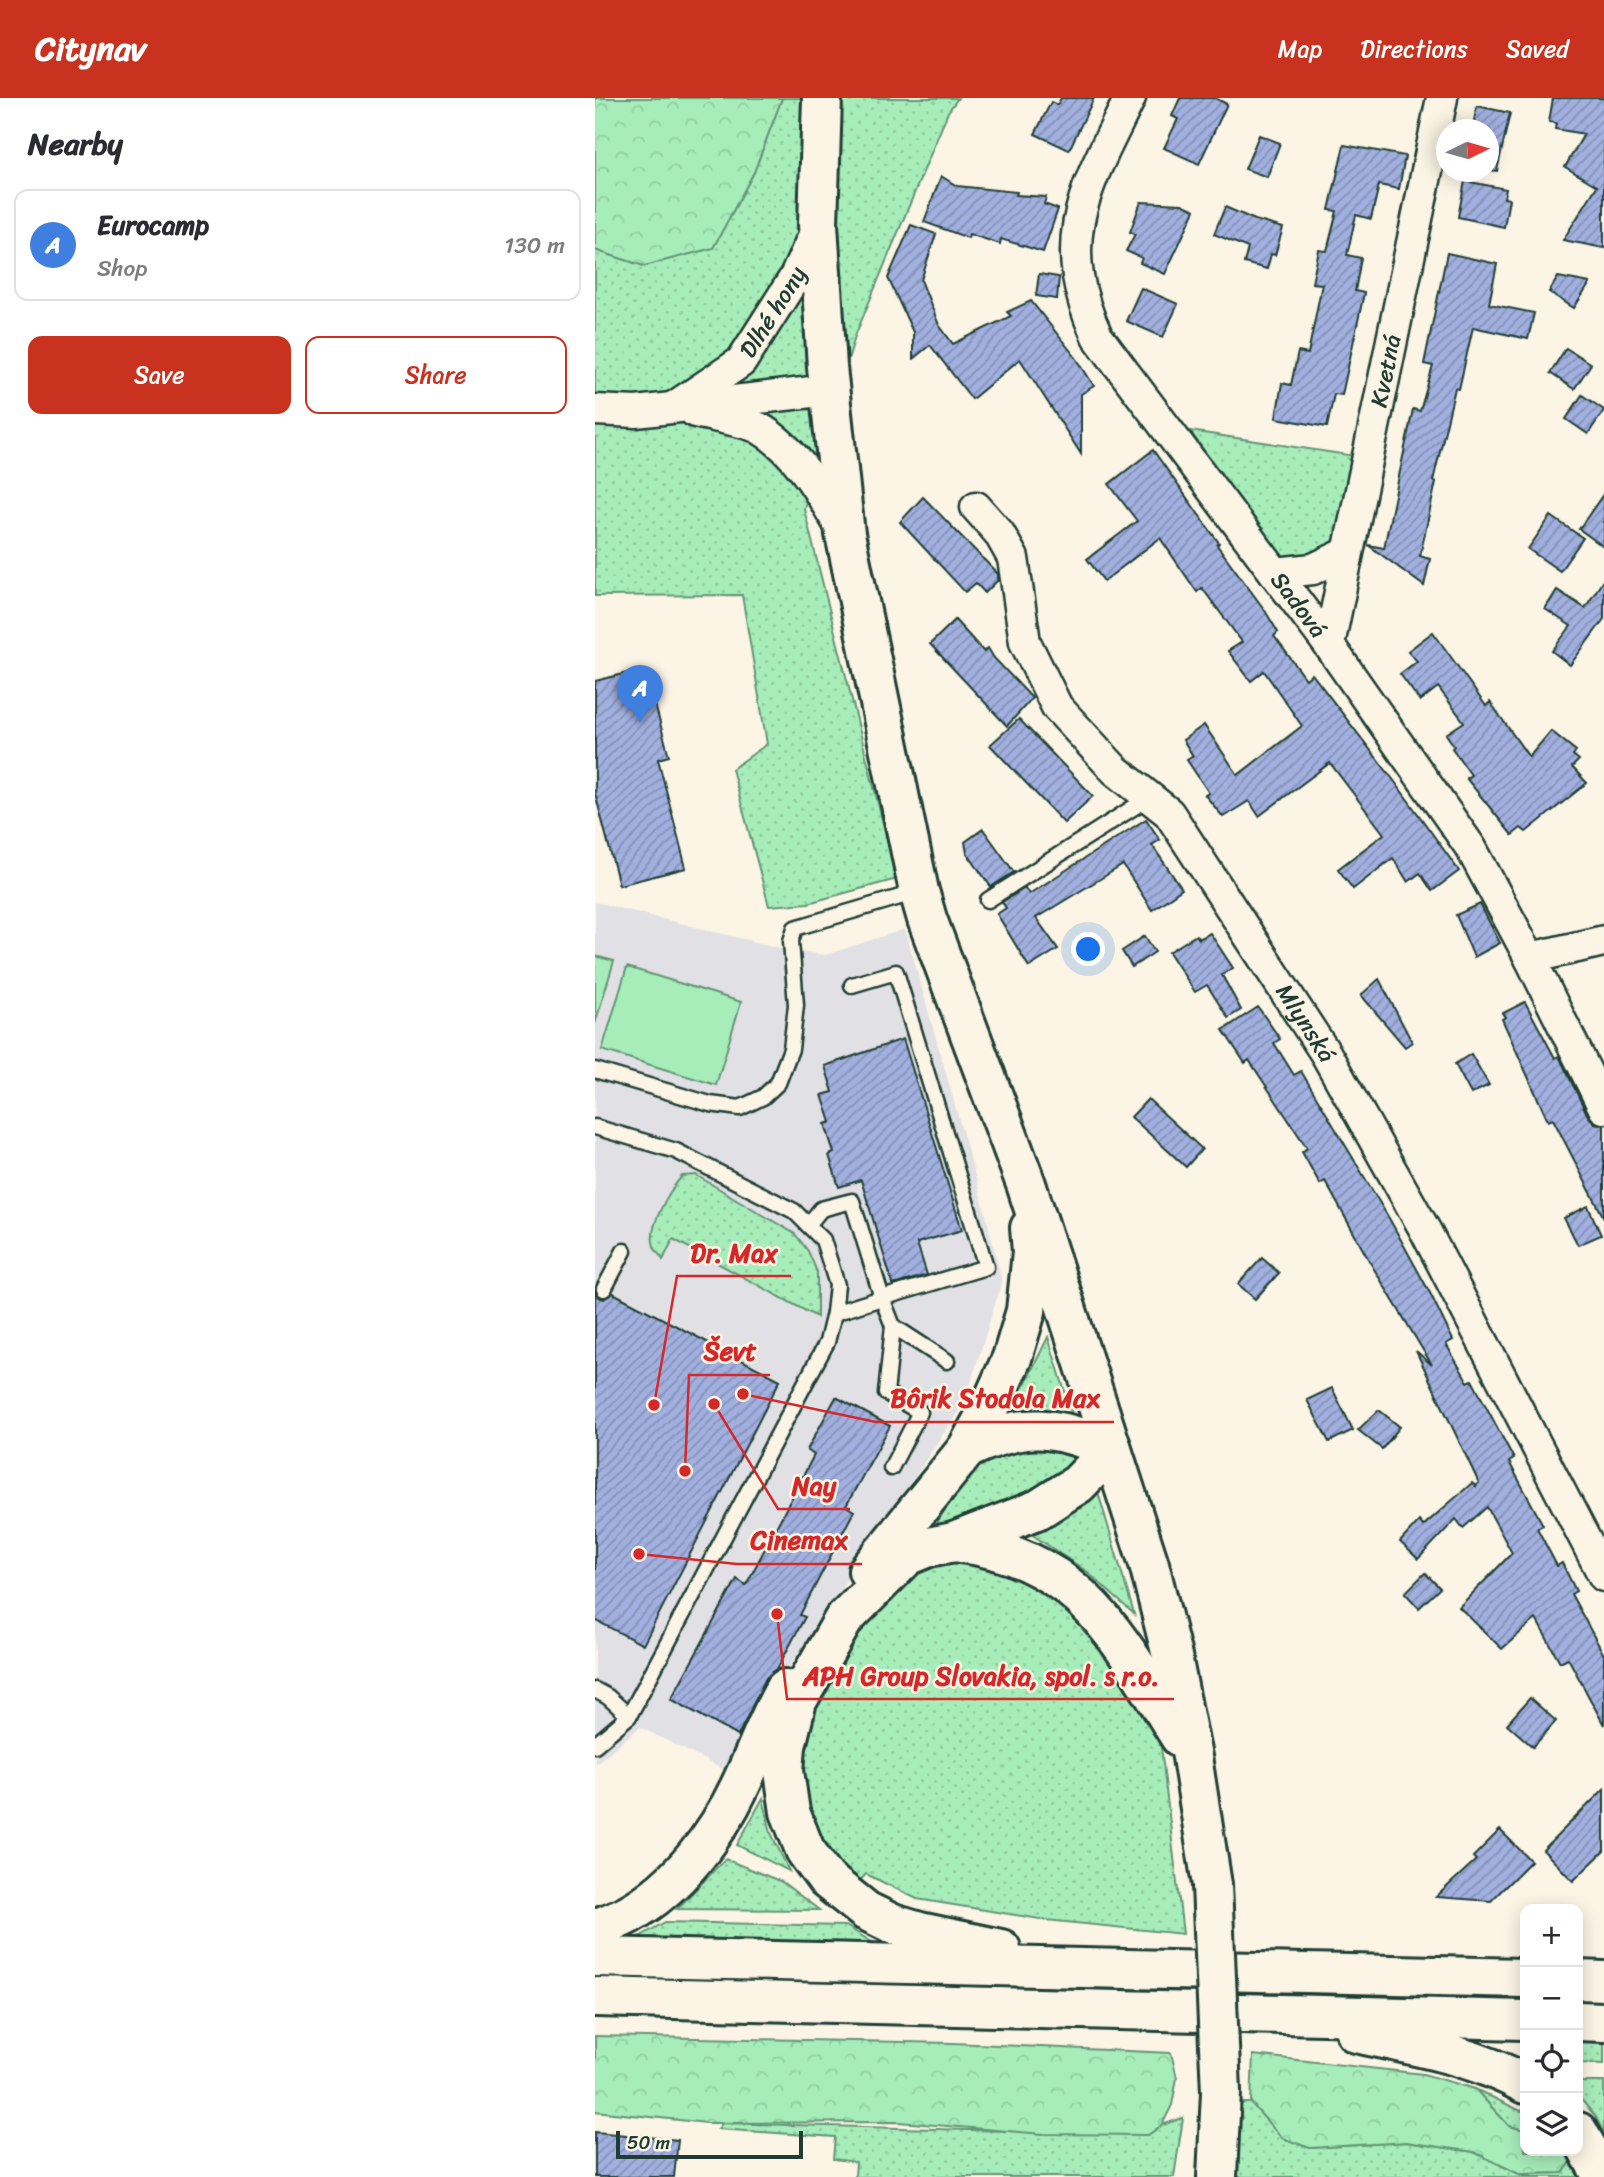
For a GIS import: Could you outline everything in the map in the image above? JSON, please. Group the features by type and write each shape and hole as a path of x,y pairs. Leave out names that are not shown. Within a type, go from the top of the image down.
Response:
{"main road":[{"path":"822,98 818,224 829,390 845,534 927,919 1026,1184 1112,1449 1161,1611 1192,1757 1212,1885 1221,2092 1217,2177"},
{"path":"871,665 950,913 981,1061"},
{"path":"595,1929 644,1904 681,1873 699,1852 740,1787 766,1722 801,1658 967,1449 1012,1358 1026,1311 1032,1252 1026,1184"},
{"path":"967,1449 988,1438 1014,1430 1040,1428 1069,1433 1112,1449"},
{"path":"1095,1969 920,1932 866,1912 826,1879 806,1850 789,1802 784,1771 786,1746 797,1701 844,1619 907,1556 929,1547 954,1542 1054,1501 1078,1484 1112,1449"},
{"path":"954,1542 985,1546 1013,1554 1046,1572 1086,1602 1116,1633 1192,1757"},
{"path":"595,1957 1520,1979"},
{"path":"1583,1980 1604,1980"},
{"path":"595,1997 1520,2020"},
{"path":"1269,2014 1469,2059 1520,2081"},
{"path":"1583,2021 1604,2022"},
{"path":"1583,2141 1603,2177"}],"street":[{"name":"Sadová","path":"1130,98 1087,188 1076,236 1075,264 1079,288 1097,336 1329,645 1471,848 1530,958 1604,1108"},
{"name":"Kvetná","path":"1329,645 1442,98"},
{"name":"Dlhé hony","path":"674,407 741,362 795,277 818,224"},
{"name":"Dlhé hony","path":"595,410 636,412 829,390"},
{"path":"674,407 758,428 791,454 820,492 845,534"},
{"name":"Mlynská","path":"975,506 999,533 1013,558 1025,642 1057,707 1115,770 1169,813 1327,1054 1425,1230 1604,1576"},
{"path":"1275,573 1313,569 1347,553"},
{"path":"1530,958 1604,941"}],"lane":[{"path":"988,900 1150,797"},
{"path":"595,1070 710,1104 740,1108 763,1097 778,1083 791,1049 796,1004 791,941 795,928 919,891"},
{"path":"834,1313 985,1267 896,972 852,985"},
{"path":"595,1127 676,1152 794,1211 823,1240 837,1285 827,1342 629,1716 595,1745"},
{"path":"808,1225 821,1209 852,1201 893,1326 886,1392 920,1412 891,1468"},
{"path":"604,1289 624,1251"},
{"path":"893,1326 947,1361"},
{"path":"595,1690 608,1697 629,1716"}],"shaded area":[{"path":"595,902 780,948 825,955 905,929 985,1211 1002,1282 965,1401 785,1673 736,1776 640,1727 595,1764"}],"green space":[{"path":"595,98 782,98 754,172 713,248 644,266 595,250"},
{"path":"782,98 958,98 948,112 855,336 804,509 897,879 808,903 769,906 732,769 767,744 742,595 595,596 595,250 644,266 713,248 754,172"},
{"path":"1190,431 1355,456 1344,538 1318,559 1284,560"},
{"path":"595,956 614,961 595,1024"},
{"path":"627,967 741,1002 716,1085 602,1050"},
{"path":"696,1175 795,1234 808,1251 817,1272 817,1317 673,1239 663,1260 655,1248 653,1238 657,1219 666,1199 682,1176"},
{"path":"1048,1337 1074,1420 999,1423 1026,1382"},
{"path":"1070,1445 1078,1469 964,1524 937,1523 970,1467 996,1447"},
{"path":"1098,1492 1134,1614 1086,1571 1031,1534"},
{"path":"986,1556 1070,1603 1137,1692 1161,1747 1183,1934 1046,1920 917,1899 866,1874 851,1891 808,1837 793,1745 870,1601 907,1571 943,1561"},
{"path":"763,1798 771,1833 789,1871 737,1845"},
{"path":"725,1859 782,1882 819,1910 677,1909"},
{"path":"665,1922 846,1926 870,1941 891,1948 620,1941 641,1936"},
{"path":"1252,1986 1520,1993 1520,2006 1252,1999"},
{"path":"1583,2035 1604,2036 1604,2064 1583,2063"},
{"path":"595,2036 953,2043 1171,2053 1177,2078 1172,2105 1162,2125 1148,2135 1043,2134 899,2122 707,2123 595,2111"},
{"path":"1253,2055 1423,2074 1475,2089 1509,2126 1520,2129 1520,2156 1570,2156 1573,2159 1563,2173 1519,2174 1474,2152 1406,2142 1310,2148 1282,2138 1251,2103"},
{"path":"1583,2082 1604,2082 1604,2134 1596,2117 1583,2102"},
{"path":"1475,2089 1520,2111 1520,2129 1509,2126"},
{"path":"1239,2103 1251,2103 1282,2138 1310,2148 1406,2142 1474,2152 1519,2174 1563,2173 1572,2159 1569,2156 1575,2156 1586,2177 1237,2177 1234,2150"},
{"path":"1183,2118 1174,2177 855,2177 856,2162 833,2159 835,2137 718,2129 722,2123 1148,2135 1162,2125"}],"building":[{"path":"1061,98 1094,98 1069,150 1035,134 1051,102 1057,105"},
{"path":"1180,98 1215,98 1227,104 1199,164 1164,148 1178,119 1172,116"},
{"path":"1553,98 1604,98 1604,248 1563,240 1597,186 1565,167 1584,134 1555,129 1556,123 1549,122"},
{"path":"1477,106 1510,113 1499,162 1499,119 1474,119"},
{"path":"1259,135 1280,143 1267,177 1245,169"},
{"path":"1344,145 1405,156 1399,189 1379,185 1371,219 1356,215 1347,255 1361,258 1355,291 1364,293 1342,395 1334,394 1327,427 1276,418 1282,383 1291,385 1298,352 1308,354 1322,284 1312,283 1319,250 1327,251 1337,211 1329,210"},
{"path":"941,176 957,186 1046,197 1044,204 1058,209 1043,252 1001,239 1000,244 969,234 968,238 924,222"},
{"path":"1465,182 1506,189 1504,198 1509,199 1504,227 1458,217"},
{"path":"1141,202 1182,204 1195,210 1165,274 1140,263 1142,258 1126,251 1135,234 1130,232"},
{"path":"1225,207 1283,228 1275,255 1271,254 1267,269 1244,263 1248,248 1214,234"},
{"path":"911,225 936,234 921,280 939,325 953,344 1011,316 1007,312 1031,301 1077,359 1094,386 1081,394 1081,454 1020,359 972,399 930,345 913,359 913,332 888,278"},
{"path":"1447,253 1497,264 1489,304 1534,313 1528,339 1473,327 1433,481 1436,482 1420,556 1430,559 1424,586 1368,545 1384,548 1413,409 1420,411 1433,366 1424,364"},
{"path":"1039,274 1059,277 1057,299 1036,296"},
{"path":"1558,277 1590,283 1574,308 1549,292"},
{"path":"1141,288 1178,304 1163,337 1126,321"},
{"path":"1566,348 1591,364 1574,389 1550,373"},
{"path":"1582,395 1604,410 1588,434 1566,419"},
{"path":"1153,450 1264,609 1278,632 1274,636 1306,679 1312,674 1459,871 1432,891 1420,873 1408,882 1393,858 1353,889 1338,869 1384,834 1330,763 1259,816 1249,801 1223,817 1205,795 1209,793 1187,760 1193,756 1183,740 1204,725 1238,775 1302,726 1264,671 1251,681 1228,651 1242,642 1202,588 1197,592 1160,538 1104,581 1087,559 1137,521 1109,484"},
{"path":"1604,493 1604,547 1579,529"},
{"path":"923,497 998,574 998,580 985,593 976,583 965,592 900,522"},
{"path":"1551,516 1583,538 1560,571 1528,549"},
{"path":"1604,579 1604,619 1570,665 1552,651 1571,626 1545,609 1557,590 1585,608"},
{"path":"955,620 984,652 988,648 994,658 1032,698 1007,726 930,644"},
{"path":"1433,632 1486,706 1490,702 1529,757 1551,731 1576,751 1573,755 1579,760 1572,767 1587,783 1526,832 1521,828 1512,835 1466,778 1471,775 1452,748 1454,746 1446,734 1464,722 1438,687 1420,701 1400,674 1417,661 1408,651"},
{"path":"635,671 648,679 669,756 658,759 686,868 619,885 595,793 595,681"},
{"path":"1019,719 1093,796 1064,823 990,745"},
{"path":"1146,819 1160,840 1152,845 1182,889 1152,910 1123,865 1036,918 1058,949 1029,967 997,914 1006,908 1002,902 1025,888 1029,894"},
{"path":"983,829 1014,872 991,887 967,853 965,842"},
{"path":"1480,904 1500,943 1474,957 1456,915"},
{"path":"1210,933 1233,968 1222,975 1241,1010 1228,1018 1207,985 1195,992 1169,952 1196,935 1199,939"},
{"path":"1145,936 1155,952 1132,967 1122,951"},
{"path":"1379,979 1412,1042 1405,1047 1361,995"},
{"path":"1525,1002 1555,1058 1559,1056 1588,1116 1595,1123 1604,1125 1604,1218 1553,1119 1548,1121 1502,1019 1506,1017 1503,1013"},
{"path":"1258,1007 1280,1039 1274,1043 1294,1075 1301,1071 1390,1220 1453,1340 1446,1344 1468,1382 1472,1380 1514,1459 1509,1462 1543,1525 1537,1528 1557,1566 1562,1563 1576,1591 1571,1594 1604,1655 1604,1725 1568,1658 1560,1662 1536,1619 1502,1649 1459,1607 1512,1553 1487,1507 1463,1528 1456,1519 1418,1559 1400,1542 1419,1521 1423,1526 1472,1483 1477,1487 1479,1483 1416,1351 1432,1365 1325,1181 1320,1184 1302,1152 1307,1148 1249,1060 1245,1063 1223,1030"},
{"path":"903,1039 962,1230 917,1243 927,1275 893,1285 861,1180 839,1187 829,1155 834,1153 825,1124 831,1122 822,1095 833,1092 825,1066"},
{"path":"1471,1054 1489,1085 1471,1094 1455,1064"},
{"path":"1148,1099 1202,1149 1186,1167 1131,1117"},
{"path":"1588,1206 1601,1235 1578,1245 1564,1218"},
{"path":"1262,1258 1279,1273 1255,1299 1238,1284"},
{"path":"595,1292 604,1299 613,1293 780,1380 643,1645 595,1620"},
{"path":"1332,1388 1353,1430 1329,1442 1307,1400"},
{"path":"836,1397 890,1426 846,1506 854,1511 800,1615 805,1617 777,1669 766,1678 738,1736 671,1699 737,1579 746,1585 814,1455 807,1450"},
{"path":"1379,1410 1400,1427 1382,1449 1358,1430"},
{"path":"1425,1573 1440,1588 1419,1608 1405,1593"},
{"path":"1530,1698 1556,1721 1533,1747 1507,1724"},
{"path":"1604,1789 1604,1851 1573,1881 1543,1850"},
{"path":"1500,1830 1531,1861 1491,1901 1436,1897 1476,1860 1473,1857"},
{"path":"595,2132 678,2140 674,2177 595,2177"}],"place":[{"name":"Eurocamp","path":"640,723"},
{"name":"Bôrik Stodola Max","path":"743,1394"},
{"name":"Nay","path":"714,1404"},
{"name":"Dr. Max","path":"654,1405"},
{"name":"Ševt","path":"685,1471"},
{"name":"Cinemax","path":"639,1554"},
{"name":"APH Group Slovakia, spol. s r.o.","path":"777,1614"}]}
